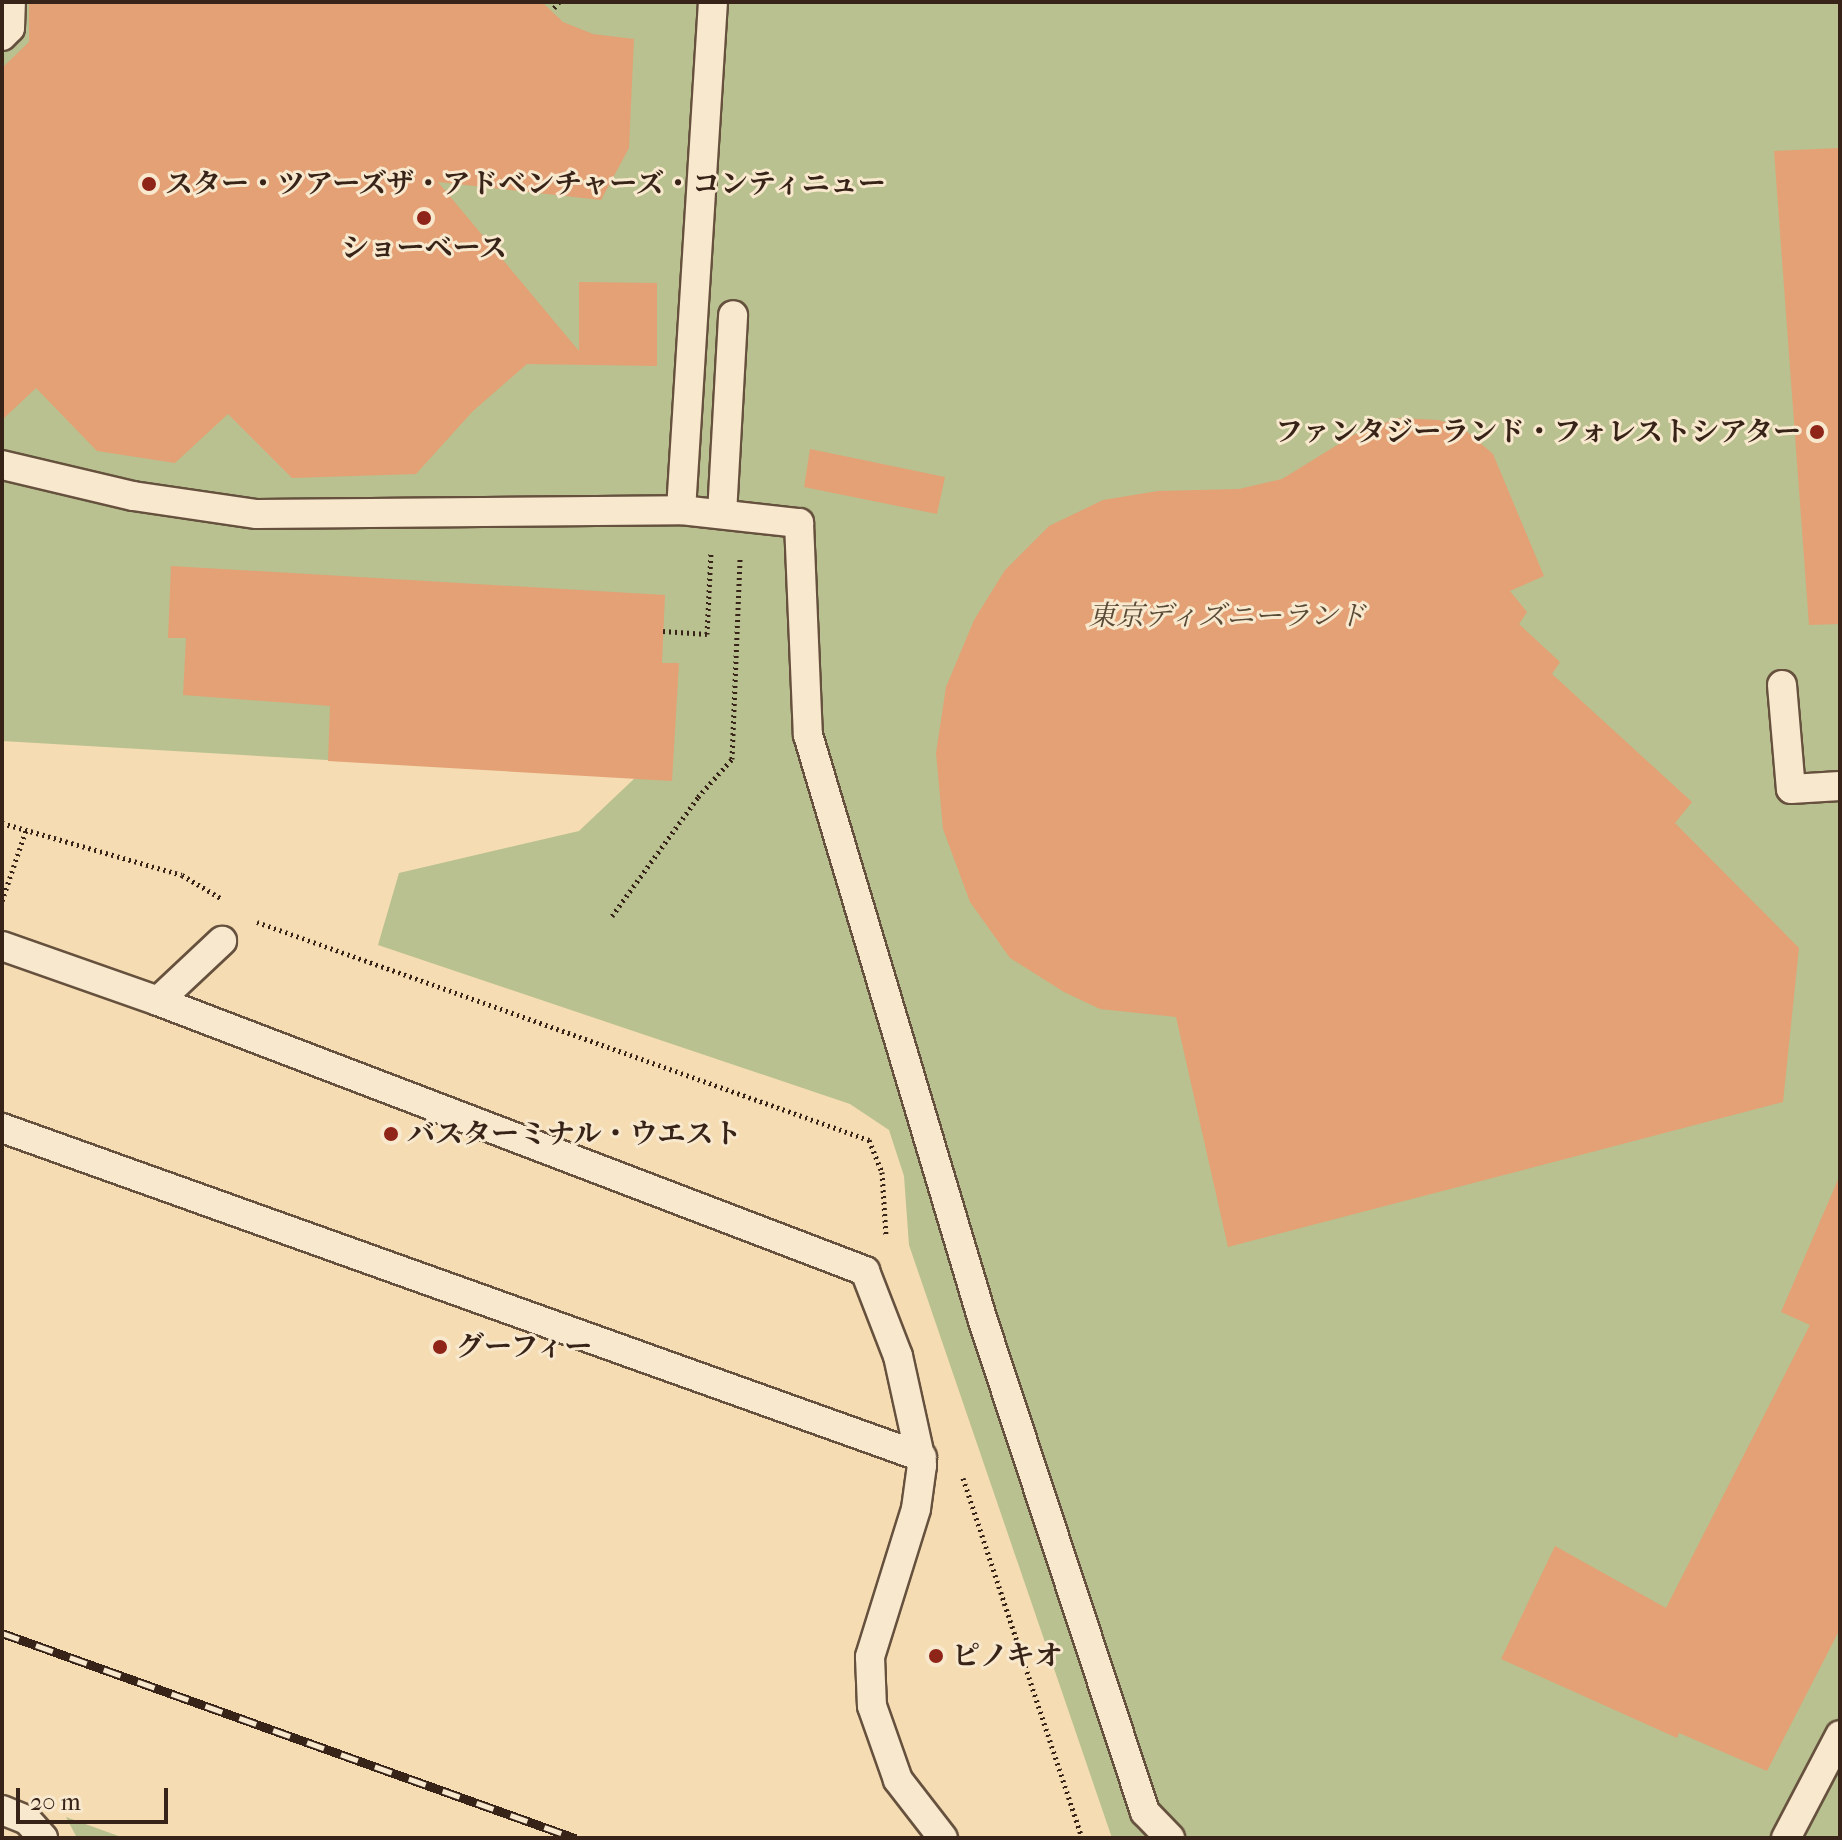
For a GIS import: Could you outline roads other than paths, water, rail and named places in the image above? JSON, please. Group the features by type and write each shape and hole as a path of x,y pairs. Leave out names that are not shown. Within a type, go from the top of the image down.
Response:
{"lane":[{"path":"2,36 10,28 11,2"},
{"path":"681,510 713,2"},
{"path":"717,513 733,315"},
{"path":"2,465 133,496 257,514 681,510 799,523 808,735 988,1336 1145,1812 1170,1838"},
{"path":"1782,685 1791,789 1840,786"},
{"path":"158,1001 222,941"},
{"path":"2,946 158,1001 865,1271 898,1356 922,1457 916,1509 870,1657 872,1706 898,1780 943,1838"},
{"path":"2,1128 922,1457"},
{"path":"1786,1838 1840,1735"},
{"path":"2,1810 27,1820 43,1838"}],"railway":[{"path":"2,1633 575,1838"}],"place":[{"name":"スター・ツアーズザ・アドベンチャーズ・コンティニュー","path":"149,184"},
{"name":"ショーベース","path":"424,218"},
{"name":"ファンタジーランド・フォレストシアター","path":"1817,432"},
{"name":"バスターミナル・ウエスト","path":"391,1134"},
{"name":"グーフィー","path":"440,1347"},
{"name":"ピノキオ","path":"936,1656"}],"park label":[{"name":"東京ディズニーランド","path":"1227,616"}]}
